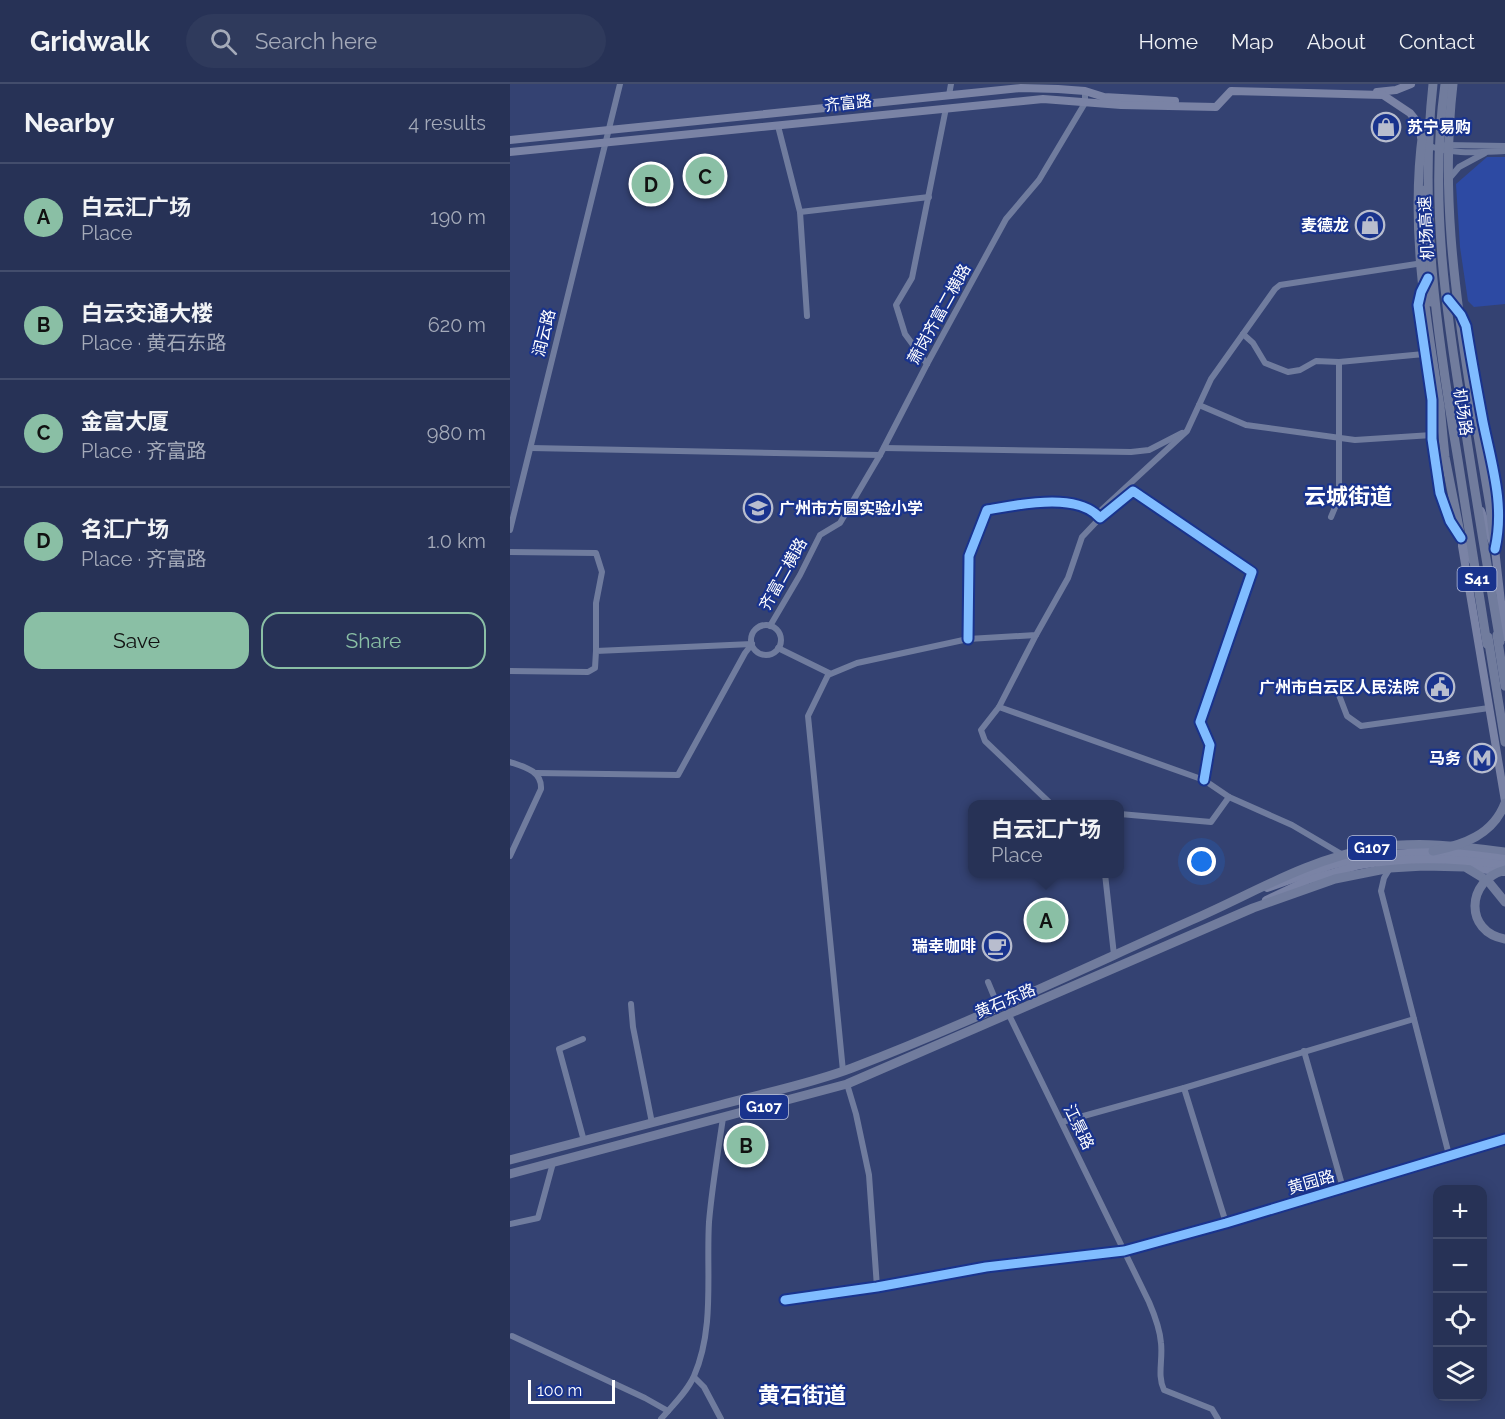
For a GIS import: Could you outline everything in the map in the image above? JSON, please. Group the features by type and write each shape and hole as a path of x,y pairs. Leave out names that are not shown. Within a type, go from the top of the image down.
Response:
{"highway":[{"name":"机场路","path":"1431,84 1424,143 1423,215 1426,262 1463,507 1481,566 1496,656 1505,742"},
{"path":"1431,84 1419,156 1417,210 1424,303 1440,406 1445,457 1461,538"},
{"name":"机场高速","path":"1431,84 1427,180 1429,246 1434,300 1505,751"},
{"name":"机场路","path":"1449,84 1442,147 1448,299 1480,508 1481,566"},
{"path":"1449,84 1449,218 1457,305 1495,549"},
{"name":"机场高速","path":"1449,84 1438,176 1444,287 1505,675"},
{"name":"机场路","path":"1496,656 1505,686"},
{"path":"1432,851 1464,843 1479,836 1493,823 1505,802"},
{"name":"G107","path":"1248,895 1296,870 1343,855 1375,848 1415,844 1500,851"},
{"path":"1463,847 1470,859 1465,867 1488,881 1505,902"},
{"path":"1492,870 1500,861 1500,851"},
{"name":"G107","path":"1253,908 1335,879 1390,868 1465,867"},
{"path":"1505,871 1492,874 1485,880 1476,896 1475,905 1483,928 1505,939"},
{"name":"黄石东路","path":"510,1160 843,1071 998,1006 1248,895"},
{"name":"黄石东路","path":"510,1174 847,1084 1253,908"}],"main road":[{"path":"1230,88 1382,92 1411,84"},
{"name":"齐富路","path":"510,140 1021,88 1085,91 1104,97 1216,102 1230,88"},
{"path":"1021,88 1022,101"},
{"name":"齐富路","path":"510,152 1043,99 1085,103 1216,107 1230,88"},
{"path":"1230,88 1383,95 1406,109 1421,128 1424,158"},
{"path":"1428,278 1418,305 1432,400 1432,435 1444,506 1450,521 1481,566"},
{"path":"1448,299 1461,315 1466,326 1491,456 1500,514 1500,529 1495,549"},
{"path":"1463,507 1461,538 1489,708 1502,767 1505,802"},
{"path":"1480,508 1495,549 1505,637"},
{"name":"黄石东路","path":"1248,895 1318,870 1395,853 1432,851 1505,859"},
{"name":"黄石东路","path":"1253,908 1301,883 1359,862 1434,858 1505,865"},
{"path":"1465,867 1505,871"}],"street":[{"name":"润云路","path":"510,530 620,84"},
{"path":"949,95 951,84"},
{"path":"1085,91 1085,103"},
{"name":"萧岗齐富二横路","path":"820,536 840,523 884,448 1006,219 1039,180 1085,103"},
{"path":"927,364 905,334 896,305 912,278 946,108"},
{"path":"778,126 800,212 807,316"},
{"path":"1424,143 1442,147 1505,151"},
{"path":"1442,147 1505,146"},
{"path":"1442,191 1459,167 1490,151"},
{"path":"800,212 929,197"},
{"path":"1047,800 985,741 981,730 999,706 1068,578 1082,537 1098,516 1187,431 1211,379 1275,289 1281,285 1426,262"},
{"path":"1243,333 1253,343 1265,363 1288,372 1300,370 1316,360 1339,362 1424,354"},
{"path":"1331,517 1339,498 1339,362"},
{"path":"1199,405 1246,424 1355,440 1432,435"},
{"path":"884,448 1131,452 1149,450 1187,431"},
{"path":"531,448 880,455"},
{"path":"1098,516 1133,491 1252,572 1200,722 1210,745 1204,780"},
{"path":"968,639 969,556 987,510 1044,501 1072,503 1098,516"},
{"name":"齐富二横路","path":"770,626 820,536"},
{"path":"510,552 596,553 602,572 596,603 595,668 588,672 510,671"},
{"path":"510,762 536,773 678,775 752,644 754,631 761,626 770,626 780,635 778,648 773,652 765,654 758,652 752,644"},
{"path":"843,1071 808,716 828,675 857,663 968,639 1036,635"},
{"path":"596,651 752,644"},
{"path":"778,648 828,675"},
{"path":"1339,695 1347,716 1361,726 1489,708"},
{"path":"999,706 1204,780 1229,797 1275,816 1343,855"},
{"path":"510,855 541,789 541,781 536,773"},
{"path":"1124,814 1211,822 1229,797"},
{"path":"1390,868 1384,878 1381,891 1449,1155"},
{"path":"1106,878 1114,955"},
{"path":"988,982 998,1006"},
{"path":"631,1004 633,1027 652,1123"},
{"name":"江景路","path":"1009,1015 1158,1323 1162,1346 1161,1380 1164,1390 1212,1409 1218,1419"},
{"path":"1062,1122 1414,1019"},
{"path":"583,1038 559,1049 584,1141"},
{"path":"1304,1051 1342,1188"},
{"path":"847,1084 869,1175 877,1287"},
{"path":"1184,1088 1226,1223"},
{"path":"661,1419 694,1377 706,1330 709,1222 723,1118"},
{"name":"黄园路","path":"785,1300 986,1268 1124,1251 1226,1223 1505,1139"},
{"path":"510,1224 538,1218 553,1163"},
{"path":"512,1336 668,1411"},
{"path":"694,1377 704,1387 721,1419"}],"shaded area":[{"path":"1487,157 1505,157 1505,304 1474,307 1468,301 1460,247 1456,184"}],"cycle path":[{"path":"1428,278 1418,305 1432,400 1432,439 1440,493 1450,521 1461,538"},
{"path":"1448,299 1461,315 1466,326 1498,501 1499,517 1495,549"},
{"path":"968,639 969,556 987,510 1030,503 1062,502 1090,510 1100,518 1133,491 1252,572 1200,722 1210,745 1204,780"},
{"path":"785,1300 877,1287 986,1267 1124,1251 1226,1223 1505,1139"}],"place":[{"name":"苏宁易购","path":"1386,127"},
{"name":"金富大厦","path":"705,176"},
{"name":"名汇广场","path":"651,184"},
{"name":"麦德龙","path":"1370,225"},
{"name":"广州市方圆实验小学","path":"758,508"},
{"name":"广州市白云区人民法院","path":"1440,687"},
{"name":"马务","path":"1482,758"},
{"name":"白云汇广场","path":"1046,920"},
{"name":"瑞幸咖啡","path":"997,946"},
{"name":"白云交通大楼","path":"746,1145"}],"district":[{"name":"云城街道","path":"1348,496"},
{"name":"黄石街道","path":"802,1395"}]}
